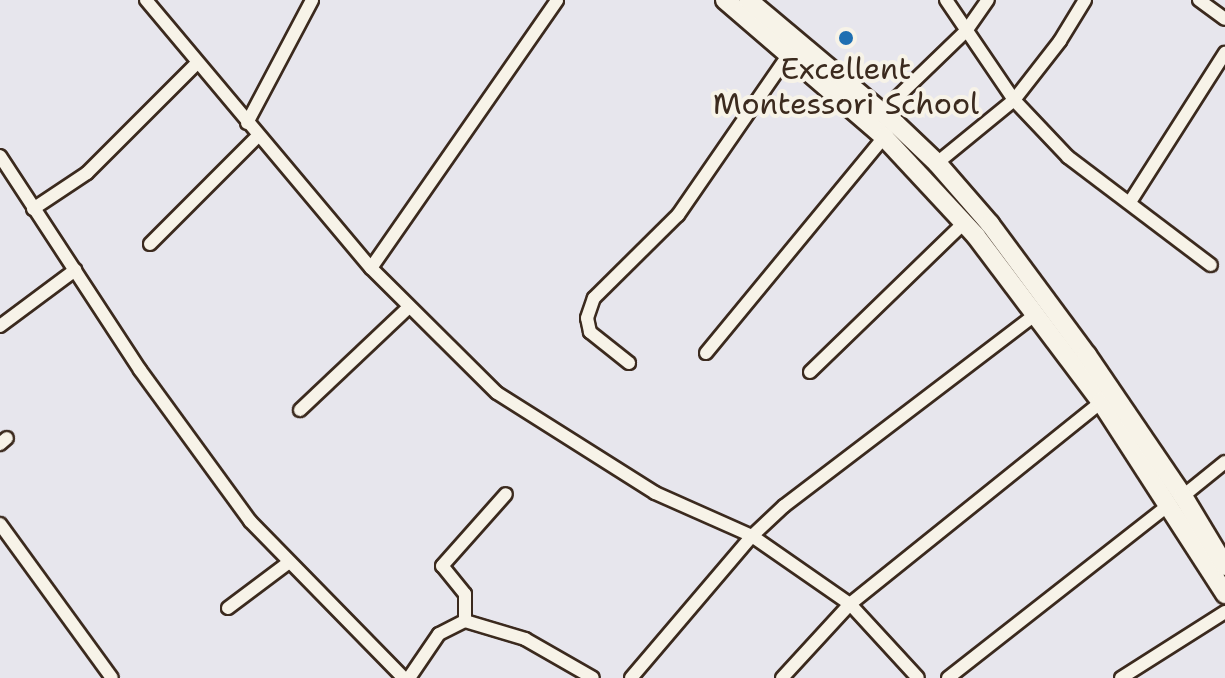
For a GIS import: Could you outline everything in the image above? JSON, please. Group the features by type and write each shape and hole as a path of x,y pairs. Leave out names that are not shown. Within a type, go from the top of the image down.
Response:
{"main road":[{"path":"725,0 884,137 964,223 1037,313 1225,566"},
{"path":"748,0 882,112 937,163 1047,299 1176,500 1225,594"}],"street":[{"path":"146,0 371,268 497,393 655,493 752,536 850,604 918,678"},
{"path":"247,123 312,0"},
{"path":"371,268 557,0"},
{"path":"946,0 1014,100 1068,157 1211,265"},
{"path":"882,112 966,31 988,0"},
{"path":"937,163 1014,100 1060,41 1085,0"},
{"path":"1199,0 1225,19"},
{"path":"1130,202 1225,53"},
{"path":"629,363 590,332 587,318 594,298 678,215 789,54"},
{"path":"33,209 87,173 197,63"},
{"path":"150,244 258,136"},
{"path":"706,353 884,137"},
{"path":"0,156 140,370 232,496 288,563 406,678 439,634 465,621 525,639 593,678"},
{"path":"810,372 964,223"},
{"path":"0,326 75,270"},
{"path":"300,410 409,307"},
{"path":"631,678 752,536 784,506 1037,313"},
{"path":"782,678 850,604 1101,402"},
{"path":"948,678 1225,462"},
{"path":"465,621 465,594 442,566 506,494"},
{"path":"0,524 112,678"},
{"path":"228,608 288,563"},
{"path":"1121,678 1225,612"}],"place":[{"name":"Excellent Montessori School","path":"846,38"}]}
